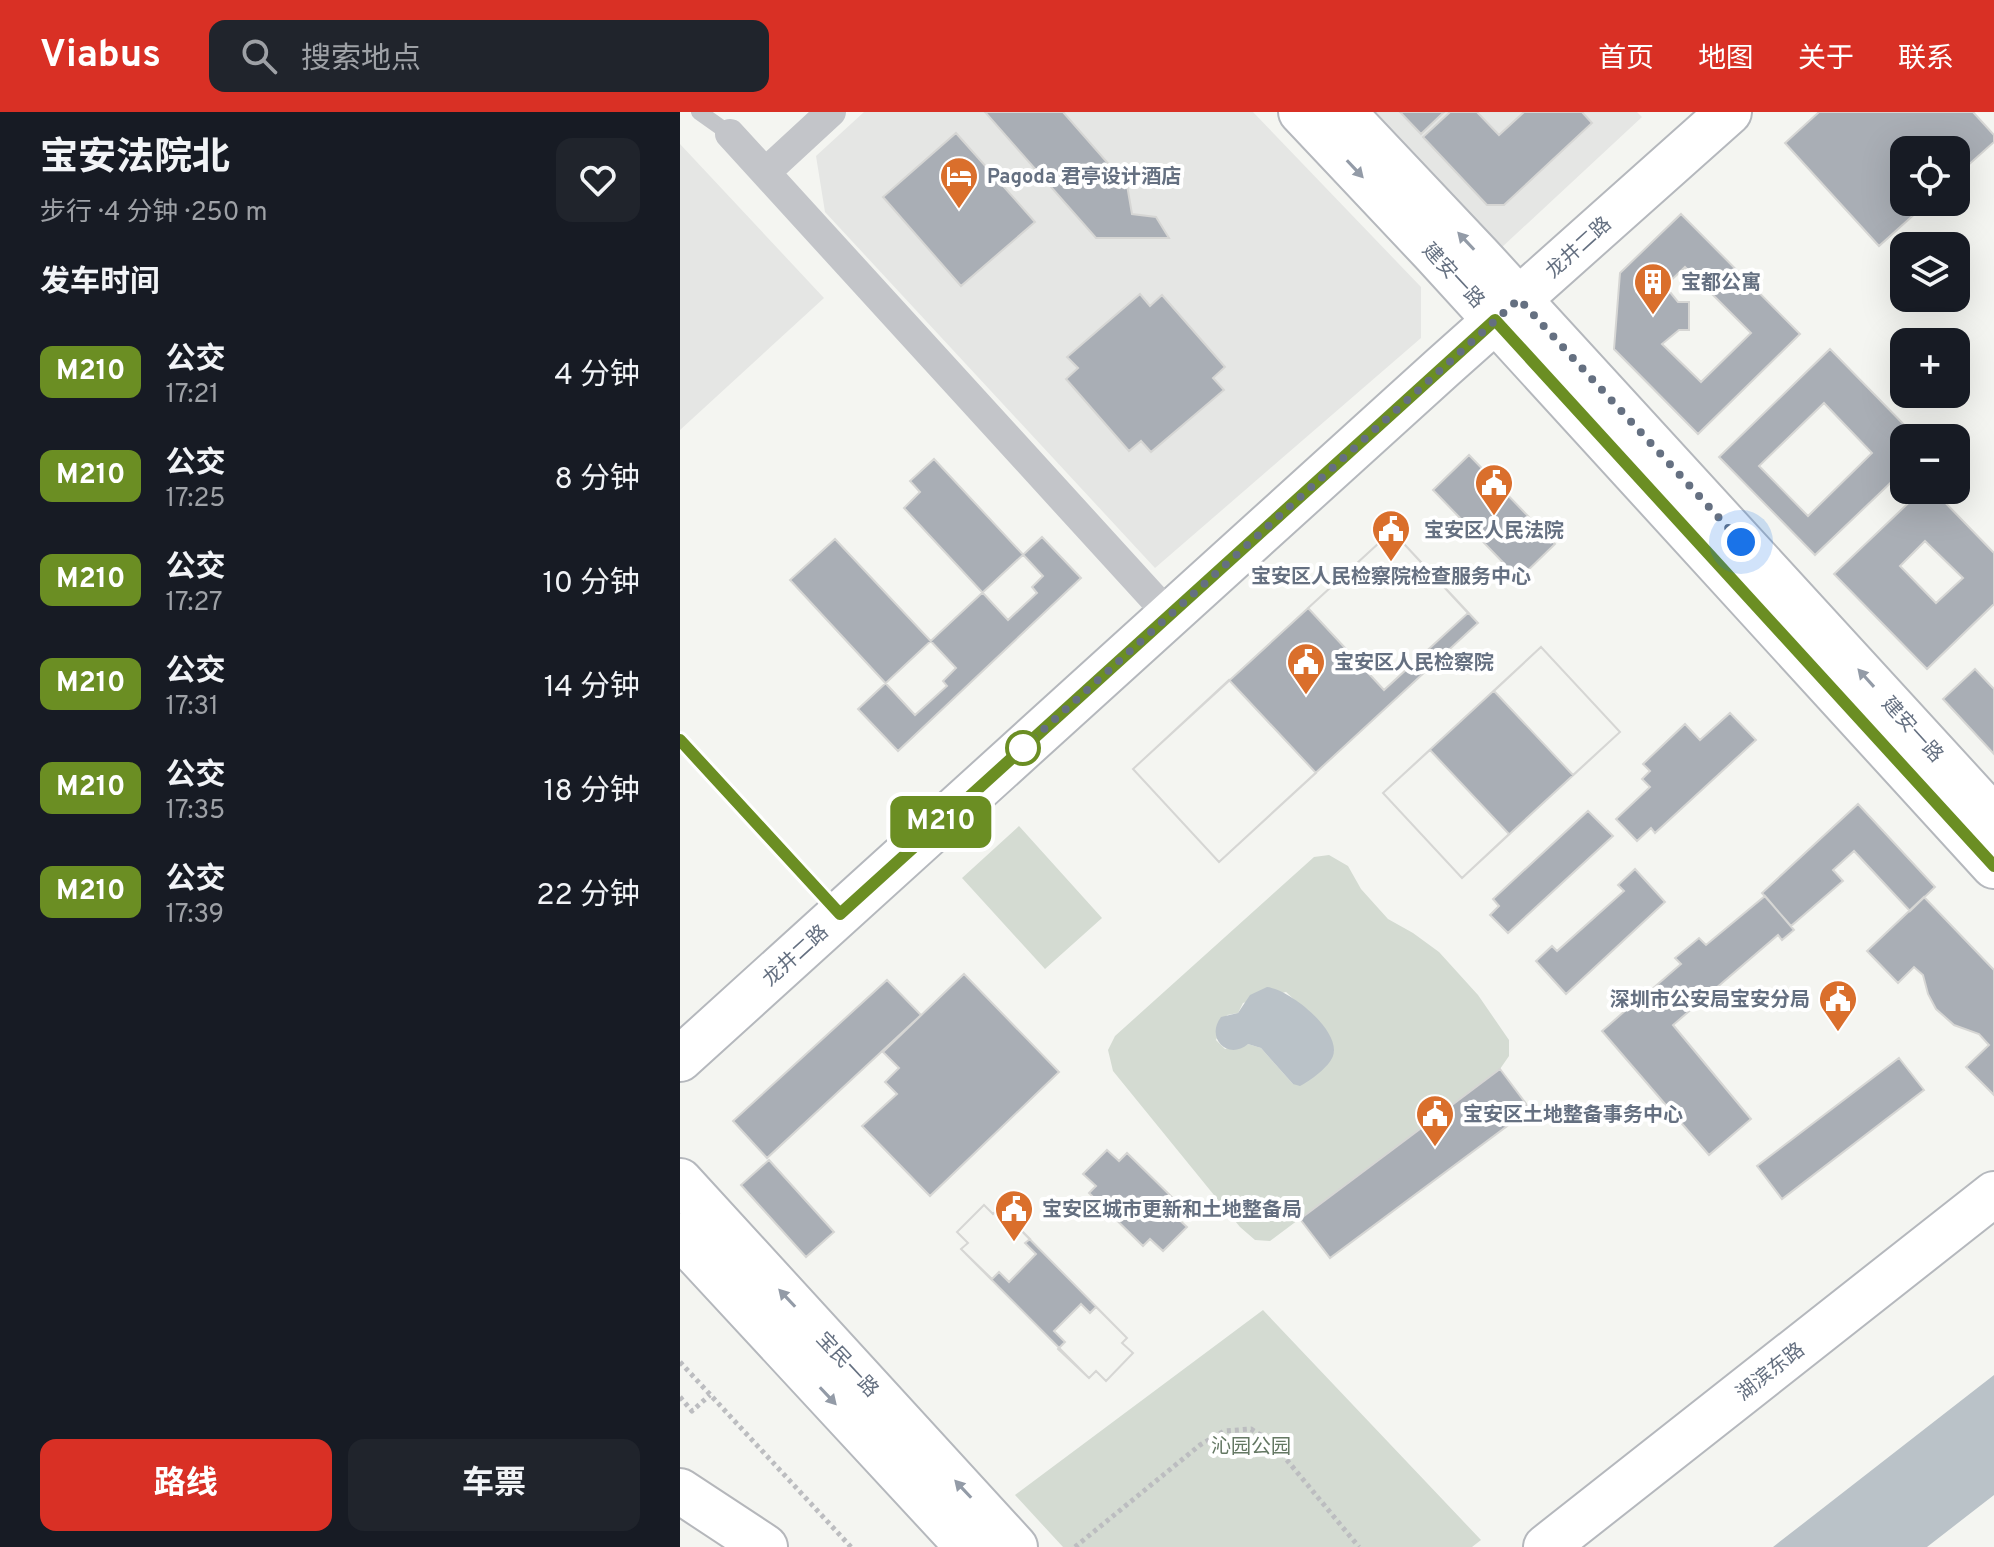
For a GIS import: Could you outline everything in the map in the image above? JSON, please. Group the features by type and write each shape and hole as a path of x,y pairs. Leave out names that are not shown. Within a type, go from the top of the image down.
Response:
{"main road":[{"name":"建安一路","path":"1301,112 1507,310 1994,818"},
{"name":"建安一路","path":"1343,112 1507,310 1994,866"},
{"name":"龙井二路","path":"680,1059 1729,112"},
{"name":"宝民一路","path":"680,1181 1015,1547"},
{"name":"湖滨东路","path":"1546,1547 1994,1194"},
{"name":"宝民一路","path":"680,1236 968,1547"},
{"path":"680,1491 765,1547"},
{"path":"680,1503 714,1547"}],"street":[{"path":"766,172 831,112"},
{"path":"730,134 1169,615"}],"lane":[{"path":"699,112 730,134"},
{"path":"680,740 840,914"}],"path":[{"path":"680,1362 851,1547"},
{"path":"682,1400 692,1411 710,1395"},
{"path":"1075,1547 1200,1445 1224,1431 1251,1429 1272,1442 1359,1547"}],"shaded area":[{"path":"864,112 1253,112 1421,287 1421,338 1155,568 825,212 816,156"},
{"path":"1372,112 1637,112 1642,117 1501,248"},
{"path":"680,144 824,298 680,430"},
{"path":"1267,987 1288,995 1312,1013 1330,1035 1334,1046 1328,1065 1300,1086 1293,1084 1261,1048 1248,1044 1233,1050 1221,1045 1217,1039 1217,1025 1221,1017 1238,1013 1250,995"},
{"path":"1994,1375 1994,1495 1927,1547 1773,1547"}],"green space":[{"path":"1019,826 1102,918 1045,969 962,878"},
{"path":"1329,855 1348,866 1361,889 1388,919 1439,952 1478,995 1509,1040 1509,1056 1500,1069 1270,1241 1255,1240 1240,1227 1113,1071 1108,1050 1115,1036 1314,857","holes":["1286,992 1322,1025 1334,1052 1293,1084 1261,1048 1248,1044 1225,1049 1216,1040 1227,1015 1238,1013 1243,1003"]},
{"name":"沁园公园","path":"1263,1310 1481,1540 1472,1547 1063,1547 1015,1495"}],"building":[{"path":"985,112 1063,112 1127,185 1132,214 1156,217 1169,238 1096,238"},
{"path":"1400,112 1444,112 1421,134"},
{"path":"1450,112 1477,112 1499,135 1524,112 1582,112 1592,123 1504,205 1487,205 1423,137"},
{"path":"1819,112 1973,112 1994,135 1994,142 1970,163 1970,136 1890,136 1890,216 1912,216 1895,232 1890,232 1890,236 1879,246 1785,143"},
{"name":"Pagoda 君亭设计酒店","path":"956,133 1035,222 961,286 883,197"},
{"name":"宝都公寓","path":"1681,214 1800,334 1698,434 1614,349 1620,273","holes":["1685,267 1751,333 1701,382 1662,344 1679,330 1689,330 1689,302 1678,302 1665,286"]},
{"path":"1140,294 1150,306 1162,295 1225,367 1213,378 1224,390 1151,452 1141,441 1129,451 1066,379 1078,368 1067,357"},
{"path":"1830,349 1903,424 1890,424 1890,483 1815,555 1719,457","holes":["1824,403 1872,453 1808,516 1759,466"]},
{"name":"宝安区人民法院","path":"1469,455 1555,544 1519,579 1433,490"},
{"path":"934,459 1043,576 1032,587 1037,593 1008,620 904,508 920,492 910,481"},
{"path":"1907,504 1947,504 1994,553 1994,604 1927,669 1834,574","holes":["1925,541 1963,578 1936,603 1900,566"]},
{"path":"1392,531 1468,613 1384,690 1308,608"},
{"name":"宝安区人民检察院","path":"1392,531 1478,623 1219,862 1133,769"},
{"path":"1042,537 1081,578 898,751 858,709"},
{"path":"835,539 956,668 943,681 947,686 915,715 790,580"},
{"path":"1541,647 1620,732 1462,878 1383,793"},
{"path":"1541,647 1620,732 1573,775 1494,691"},
{"path":"1975,669 1994,689 1994,754 1943,699"},
{"path":"1229,680 1316,773 1219,862 1133,769"},
{"path":"1730,713 1756,740 1655,833 1651,828 1637,841 1616,819 1650,787 1642,779 1650,771 1643,764 1685,724 1700,740"},
{"path":"1430,750 1509,834 1462,878 1383,793"},
{"path":"1858,804 1935,887 1910,911 1854,851 1833,870 1843,881 1791,926 1762,893"},
{"path":"1588,811 1613,836 1508,933 1490,915 1499,906 1493,899"},
{"path":"1635,869 1665,902 1566,994 1536,961 1552,946 1557,951 1624,891 1618,885"},
{"path":"1765,896 1794,930 1782,940 1778,935 1673,1025 1751,1119 1709,1155 1602,1031 1626,1010 1619,1002 1637,988 1644,996 1681,964 1675,958 1699,938 1706,945"},
{"path":"1924,897 1994,970 1994,1095 1966,1067 1989,1045 1979,1034 1954,1025 1936,1009 1923,975 1914,967 1898,983 1867,951"},
{"path":"964,974 1059,1072 930,1196 862,1126 897,1094 885,1082 899,1068 883,1052"},
{"path":"887,980 921,1015 767,1158 733,1121"},
{"path":"1899,1058 1924,1090 1782,1199 1757,1166"},
{"path":"1500,1069 1530,1109 1330,1258 1300,1219"},
{"path":"1107,1150 1119,1161 1127,1153 1183,1208 1175,1216 1187,1227 1163,1251 1150,1239 1143,1246 1089,1193 1096,1186 1083,1174"},
{"path":"769,1160 834,1232 806,1257 741,1185"},
{"path":"984,1205 993,1214 999,1208 1127,1338 1122,1343 1133,1353 1106,1381 1096,1371 1089,1378 961,1249 968,1243 957,1232"},
{"path":"984,1205 993,1214 999,1208 1030,1239 1025,1243 1036,1254 1009,1282 999,1272 992,1279 961,1249 968,1243 957,1232"},
{"path":"1081,1304 1090,1313 1096,1307 1127,1338 1122,1343 1133,1353 1106,1381 1096,1371 1089,1378 1058,1349 1065,1342 1054,1331"}],"bus line":[{"name":"M210","path":"680,740 840,914 1495,320 1994,866"}],"place":[{"name":"Pagoda 君亭设计酒店","path":"959,210"},
{"name":"宝都公寓","path":"1653,316"},
{"name":"宝安区人民法院","path":"1494,517"},
{"name":"宝安区人民检察院检查服务中心","path":"1391,563"},
{"name":"宝安区人民检察院","path":"1306,696"},
{"name":"深圳市公安局宝安分局","path":"1838,1033"},
{"name":"宝安区土地整备事务中心","path":"1435,1148"},
{"name":"宝安区城市更新和土地整备局","path":"1014,1243"}],"route":[{"path":"1023,748 1519,299 1741,542"}]}
